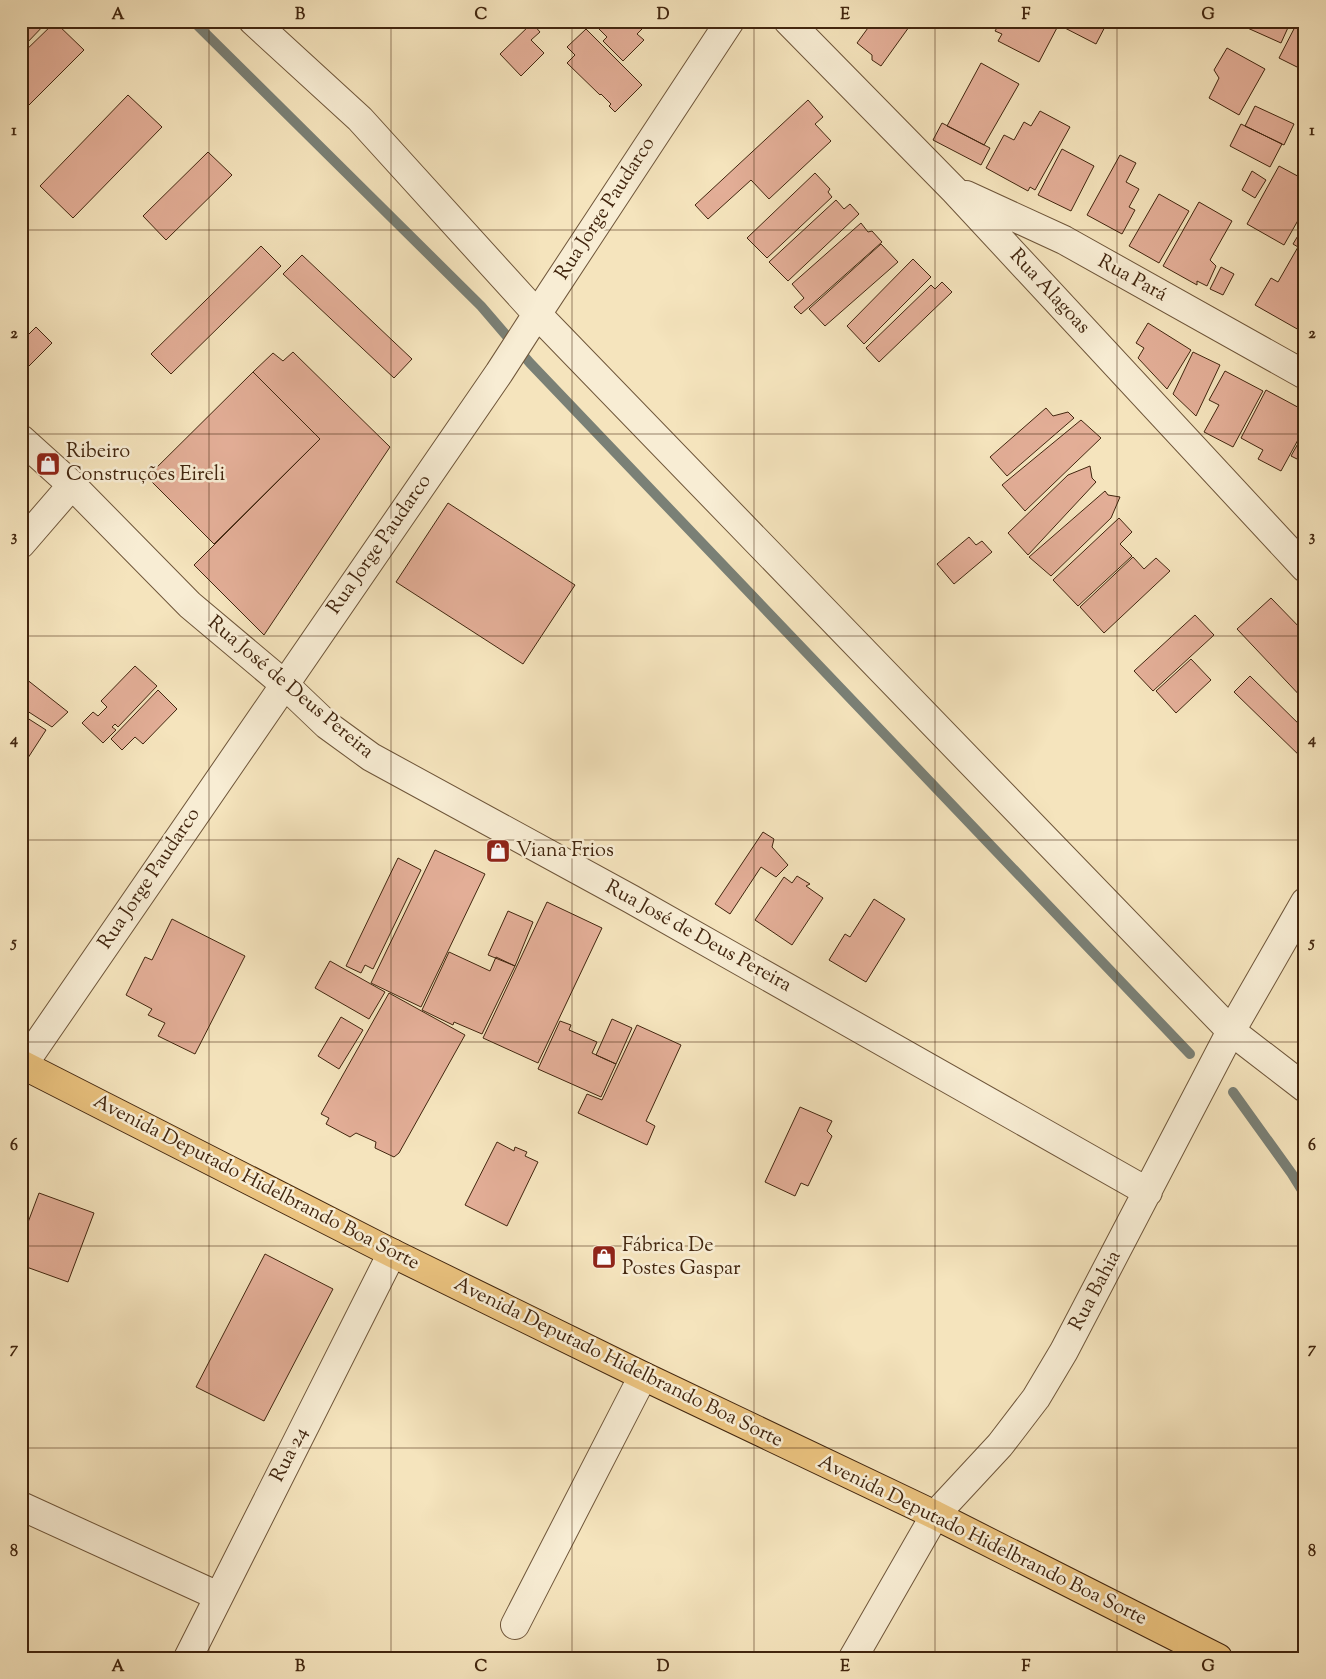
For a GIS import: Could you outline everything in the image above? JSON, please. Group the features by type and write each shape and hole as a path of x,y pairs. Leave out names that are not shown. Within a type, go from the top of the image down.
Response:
{"main road":[{"name":"Avenida Deputado Hidelbrando Boa Sorte","path":"22,1064 392,1253 643,1376 935,1515 1218,1658"}],"street":[{"path":"253,21 360,119 533,319 1231,1030 1305,1088"},
{"name":"Rua Jorge Paudarco","path":"22,1064 499,373 730,21"},
{"name":"Rua Alagoas","path":"788,21 956,191 1305,568"},
{"name":"Rua Pará","path":"956,191 1024,220 1064,240 1305,375"},
{"name":"Rua José de Deus Pereira","path":"21,439 72,485 190,605 284,684 327,724 371,758 631,899 1148,1192"},
{"path":"21,544 72,485"},
{"name":"Rua Bahia","path":"853,1658 935,1515 1000,1445 1036,1398 1064,1351 1231,1030 1305,902"},
{"name":"Rua 24","path":"188,1658 392,1253"},
{"path":"515,1625 643,1376"},
{"path":"21,1506 218,1596"}],"building":[{"path":"21,21 48,21 23,47"},
{"path":"536,21 550,21 543,29"},
{"path":"551,21 561,21 556,26"},
{"path":"591,21 643,21 647,24 637,34 644,40 623,61 603,41 607,37"},
{"path":"873,21 902,21 909,27 881,66 872,60 872,55 857,43"},
{"path":"1001,21 1054,21 1059,24 1039,62 998,41 1002,34 995,31"},
{"path":"1064,21 1108,21 1096,44 1061,26"},
{"path":"1246,21 1291,21 1281,43 1243,26"},
{"path":"1298,21 1305,21 1305,71 1279,58"},
{"path":"55,22 84,50 21,113 21,55"},
{"path":"532,23 540,32 531,40 544,53 521,76 500,54"},
{"path":"586,29 642,85 615,112 609,106 611,104 567,63 575,55 567,47"},
{"path":"1227,48 1265,69 1239,115 1209,98 1219,78 1214,70"},
{"path":"981,63 1019,84 984,145 947,126"},
{"path":"128,95 162,127 73,218 40,186"},
{"path":"808,100 823,117 815,124 831,141 769,199 751,180 708,219 695,205"},
{"path":"1255,106 1294,124 1284,145 1245,126"},
{"path":"1040,111 1070,127 1035,190 1030,187 1028,191 986,168 1004,135 1014,140 1024,122 1031,126"},
{"path":"942,123 990,148 981,165 933,140"},
{"path":"1241,124 1282,144 1270,167 1230,146"},
{"path":"1062,149 1094,166 1071,211 1038,195"},
{"path":"208,152 232,175 166,240 143,216"},
{"path":"1120,155 1136,163 1126,182 1139,189 1129,207 1135,210 1122,234 1087,215"},
{"path":"1279,166 1305,180 1305,208 1284,245 1247,224"},
{"path":"1252,171 1266,180 1255,198 1242,190"},
{"path":"815,173 830,189 828,192 832,197 767,258 747,238"},
{"path":"1159,194 1189,211 1159,263 1129,246"},
{"path":"836,200 844,209 850,204 859,214 788,281 769,262"},
{"path":"1199,202 1232,221 1210,260 1216,266 1207,286 1197,281 1197,285 1163,266"},
{"path":"861,223 868,232 872,231 882,242 801,314 794,307 804,298 792,284"},
{"path":"1305,224 1305,321 1299,330 1255,305 1271,278 1278,282 1298,247 1293,244"},
{"path":"881,244 898,262 825,326 809,309"},
{"path":"261,246 281,266 171,374 151,354"},
{"path":"302,255 412,359 394,378 283,274"},
{"path":"913,259 931,277 864,344 847,326"},
{"path":"1221,267 1234,274 1223,295 1210,289"},
{"path":"942,282 952,292 879,362 866,348 931,285 935,289"},
{"path":"1148,323 1191,350 1167,389 1138,358 1144,348 1136,343"},
{"path":"36,327 52,343 21,374 21,342"},
{"path":"293,352 390,447 264,635 194,565 320,439 253,372 273,353 283,361"},
{"path":"1193,352 1220,365 1196,416 1173,394"},
{"path":"1225,371 1263,391 1233,447 1204,432 1219,405 1209,400"},
{"path":"253,372 320,439 214,544 147,477"},
{"path":"1266,390 1305,411 1305,427 1281,471 1258,459 1263,450 1241,438"},
{"path":"1046,408 1053,416 1068,412 1074,418 1007,476 990,457"},
{"path":"1081,420 1101,438 1025,511 1002,485"},
{"path":"1305,431 1305,463 1291,456"},
{"path":"1090,466 1092,478 1096,482 1028,555 1008,533 1068,475"},
{"path":"1105,491 1108,495 1120,497 1111,518 1051,576 1029,557"},
{"path":"448,503 575,585 523,664 396,582"},
{"path":"1119,518 1132,532 1120,544 1132,556 1078,606 1053,580"},
{"path":"969,537 976,545 982,541 992,552 954,584 937,564"},
{"path":"1133,557 1144,569 1156,558 1170,571 1104,633 1080,607"},
{"path":"1271,598 1305,633 1305,701 1237,629"},
{"path":"1195,615 1214,635 1153,691 1134,671"},
{"path":"1191,659 1211,680 1176,713 1156,691"},
{"path":"135,666 157,686 118,727 115,724 112,727 116,730 103,743 82,723 93,712 98,716 107,707 101,701"},
{"path":"21,675 68,712 52,727 21,707"},
{"path":"1250,676 1305,730 1305,761 1234,692"},
{"path":"158,690 177,709 143,744 135,737 122,750 111,739"},
{"path":"21,714 46,730 26,761 21,758"},
{"path":"1305,761 1305,769 1300,765"},
{"path":"21,769 27,772 21,782"},
{"path":"763,832 774,839 772,847 788,865 776,877 761,867 730,914 715,904"},
{"path":"435,850 485,874 421,1007 371,983"},
{"path":"398,858 421,870 373,969 365,965 361,973 346,966"},
{"path":"797,876 810,884 806,886 823,898 792,945 755,920 784,877 792,883"},
{"path":"874,899 905,919 866,982 829,960 845,934 850,937"},
{"path":"547,902 602,928 538,1063 483,1038"},
{"path":"508,911 533,922 515,966 488,955"},
{"path":"172,919 245,956 195,1054 158,1036 165,1023 148,1015 152,1009 126,995 145,957 152,960"},
{"path":"449,952 490,971 496,957 515,966 482,1034 454,1022 453,1025 422,1010"},
{"path":"330,961 385,992 369,1019 315,988"},
{"path":"389,993 465,1035 399,1153 394,1157 375,1148 376,1142 356,1133 350,1137 326,1124 329,1118 321,1114"},
{"path":"341,1017 363,1030 339,1069 318,1056"},
{"path":"612,1019 632,1028 616,1064 596,1055"},
{"path":"560,1021 571,1025 569,1030 597,1042 592,1053 616,1064 601,1097 538,1069"},
{"path":"637,1025 681,1045 646,1121 655,1126 647,1145 578,1113 587,1094 602,1100"},
{"path":"800,1107 832,1121 827,1131 832,1136 808,1186 801,1183 795,1196 765,1182"},
{"path":"497,1142 514,1151 515,1147 527,1152 525,1156 538,1162 507,1226 465,1205"},
{"path":"39,1193 94,1213 68,1282 21,1265 21,1241"},
{"path":"265,1254 333,1289 264,1421 196,1387"}],"waterway":[{"path":"193,21 481,306 530,363 1190,1054"},
{"path":"1233,1092 1305,1195"}],"place":[{"name":"Ribeiro Construções Eireli","path":"48,464"},
{"name":"Viana Frios","path":"498,851"},
{"name":"Fábrica De Postes Gaspar","path":"604,1257"}]}
